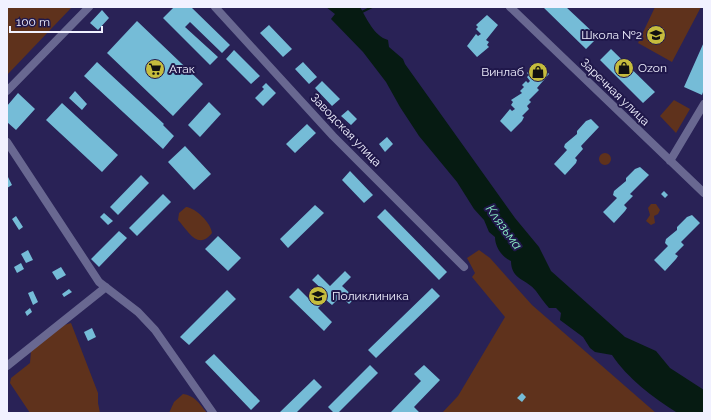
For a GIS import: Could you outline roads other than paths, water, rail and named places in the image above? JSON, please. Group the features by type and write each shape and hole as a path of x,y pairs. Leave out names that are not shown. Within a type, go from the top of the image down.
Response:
{"street":[{"path":"7,92 89,7"},
{"name":"Заводская улица","path":"215,7 333,136 464,267"},
{"name":"Заречная улица","path":"510,7 670,161 703,190"},
{"path":"670,161 704,105"},
{"path":"7,142 99,282 138,312 155,330 213,413"},
{"path":"7,366 106,287"}],"water":[{"name":"Клязьма","path":"326,7 360,7 375,31 383,38 388,40 389,47 403,59 405,64 515,218 539,247 551,271 625,337 656,351 670,368 704,390 704,413 678,413 641,387 625,372 612,355 595,352 590,348 583,337 560,320 561,313 556,308 549,308 532,287 517,276 512,267 511,261 500,251 496,244 495,237 489,232 484,220 474,209 457,182 419,136 386,82 363,52 331,19 335,14"}],"waterway":[{"path":"362,12 372,7"}],"place":[{"name":"Школа №2","path":"656,35"},
{"name":"Ozon","path":"624,68"},
{"name":"Атак","path":"155,69"},
{"name":"Винлаб","path":"538,72"},
{"name":"Поликлиника","path":"318,296"}]}
